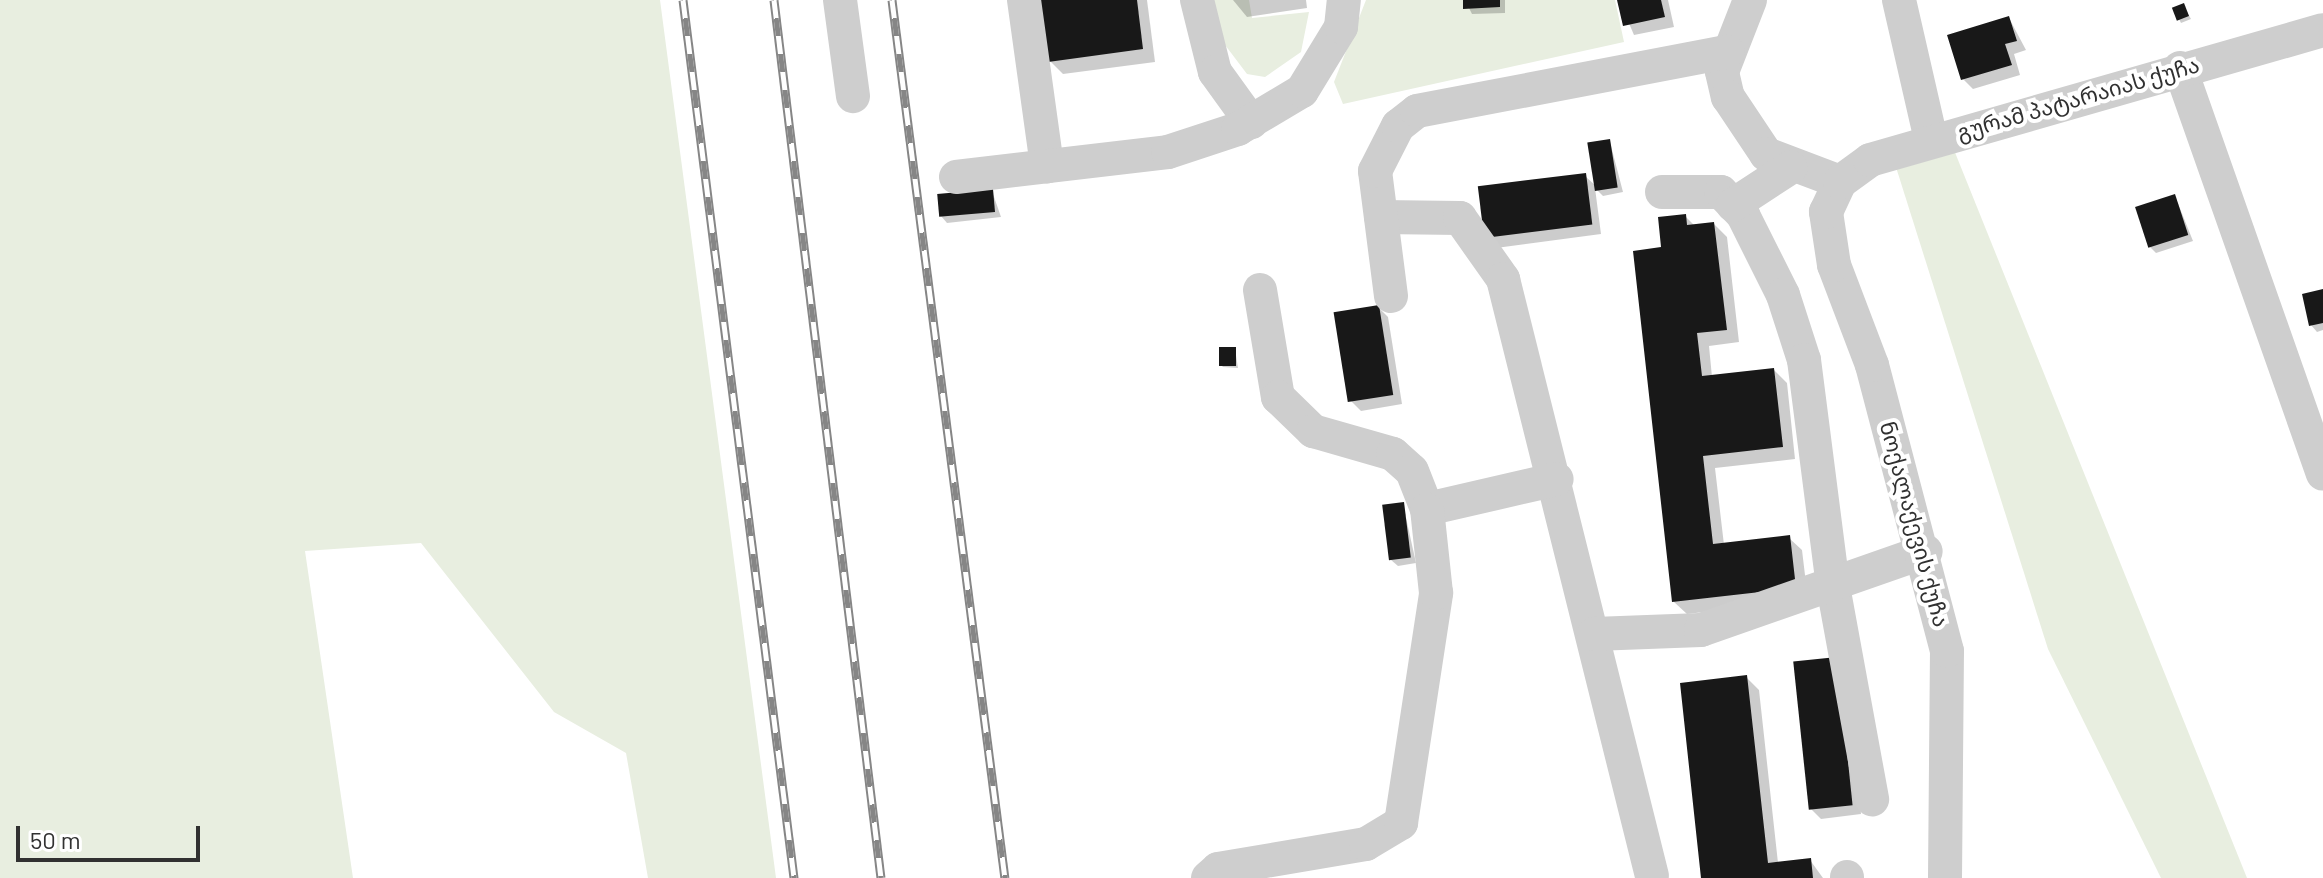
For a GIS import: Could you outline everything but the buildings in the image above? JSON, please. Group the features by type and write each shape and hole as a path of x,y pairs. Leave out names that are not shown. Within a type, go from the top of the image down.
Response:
{"street":[{"path":"840,0 853,96"},
{"path":"1024,0 1047,166"},
{"path":"1197,0 1215,72 1251,122"},
{"path":"956,177 1168,152 1251,122 1302,91 1323,63 1344,0"},
{"path":"1750,0 1727,52 1728,97 1766,154 1791,167 1840,182"},
{"path":"1899,0 1931,140"},
{"name":"გურამ პატარაიას ქუჩა","path":"1840,182 1870,160 1931,140 2323,30"},
{"path":"1391,296 1381,217 1379,154 1417,111 1727,52"},
{"path":"2180,68 2323,474"},
{"path":"1733,205 1791,167"},
{"name":"ნოქალაქევის ქუჩა","path":"1840,182 1826,212 1834,265 1926,551 1947,651 1945,878"},
{"path":"1662,192 1721,192 1733,205 1769,261 1804,360 1833,586 1872,799"},
{"path":"1381,217 1460,218 1488,253 1517,314 1652,876"},
{"path":"1208,878 1218,869 1366,844 1401,823 1436,593 1427,509 1412,471 1393,454 1313,431 1278,397 1260,290"},
{"path":"1427,509 1557,479"},
{"path":"1594,634 1701,630 1926,551"}],"shaded area":[{"path":"0,0 660,0 776,878 648,878 626,753 554,712 421,543 305,551 353,878 0,878"},
{"path":"1211,0 1249,0 1252,18 1309,12 1301,52 1265,77 1247,74 1216,33"},
{"path":"1366,0 1615,0 1624,42 1343,104 1334,82"},
{"path":"1952,145 2247,878 2161,878 2048,649 1895,164"}],"railway":[{"path":"683,0 794,878"},
{"path":"774,0 881,878"},
{"path":"892,0 1005,878"}]}
